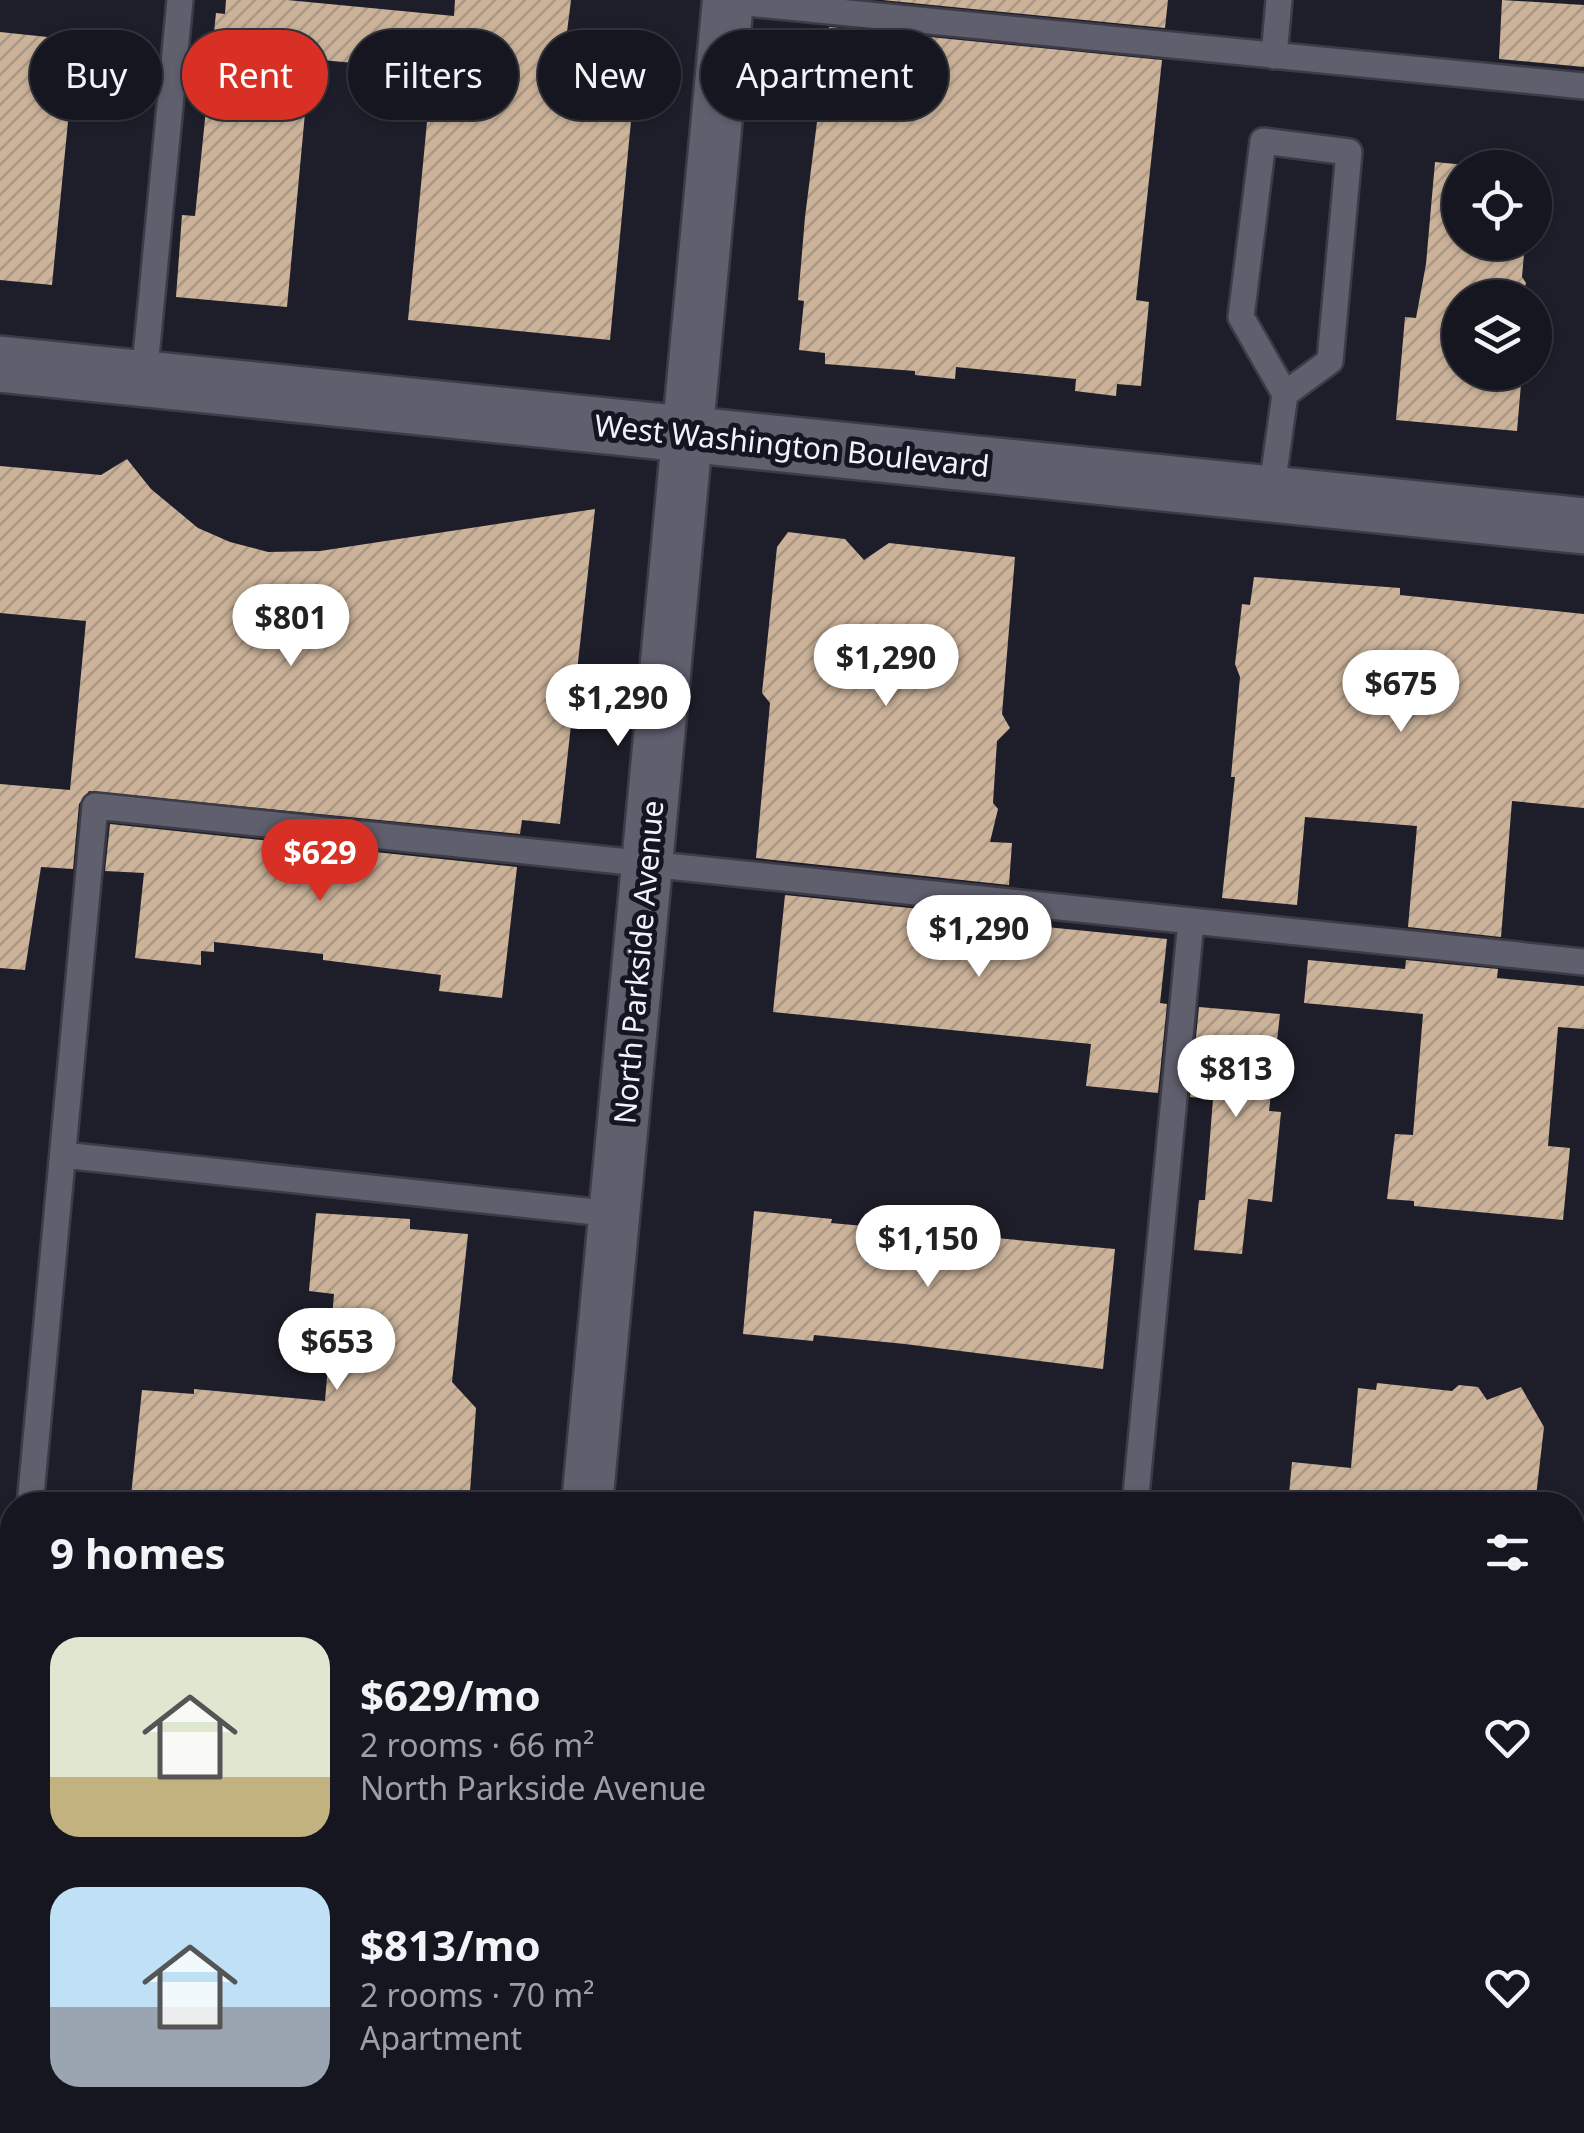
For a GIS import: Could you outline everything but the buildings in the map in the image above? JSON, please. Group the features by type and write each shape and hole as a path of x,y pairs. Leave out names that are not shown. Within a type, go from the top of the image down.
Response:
{"street":[{"name":"North Parkside Avenue","path":"588,1492 728,1"},
{"name":"West Washington Boulevard","path":"0,364 1584,526"}],"lane":[{"path":"144,378 180,0"},
{"path":"1274,56 1279,0"},
{"path":"728,1 1584,86"},
{"path":"1271,494 1285,394 1241,317 1263,141 1350,152 1330,361 1285,394"},
{"path":"31,1492 95,806 1584,962"},
{"path":"1136,1492 1191,922"},
{"path":"63,1155 614,1214"}]}
